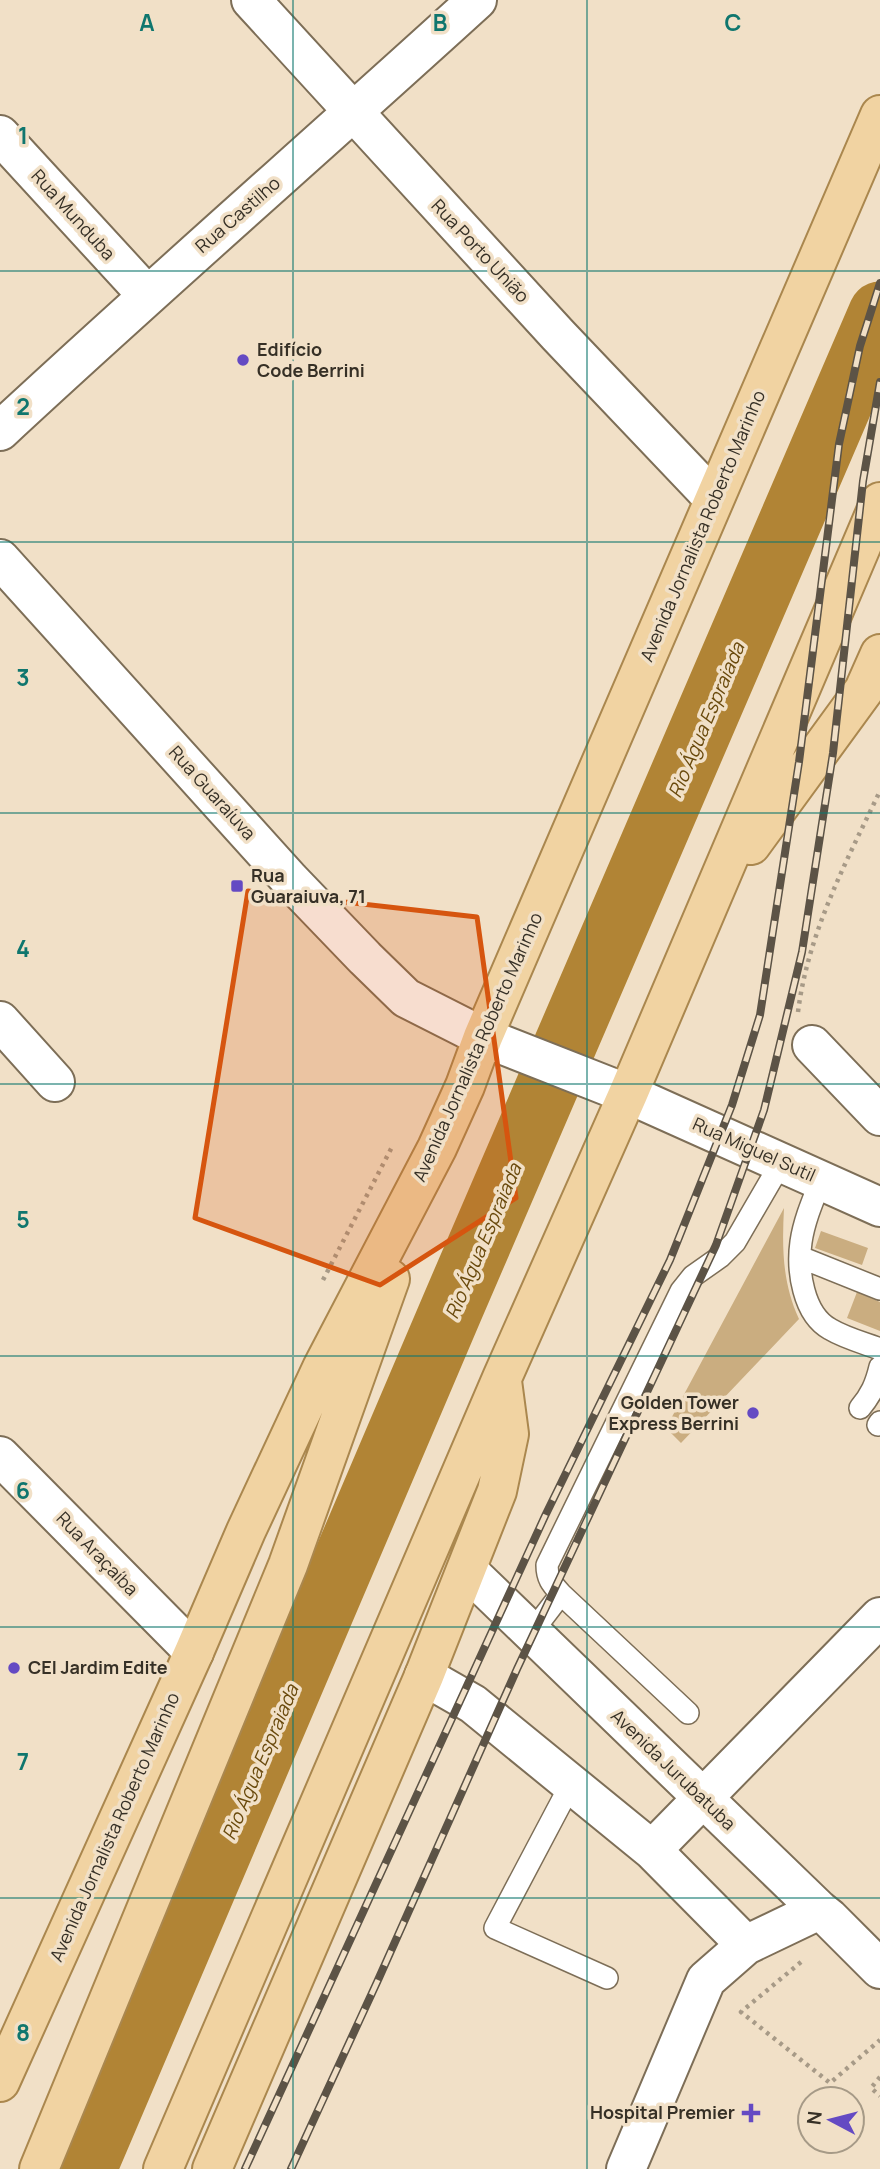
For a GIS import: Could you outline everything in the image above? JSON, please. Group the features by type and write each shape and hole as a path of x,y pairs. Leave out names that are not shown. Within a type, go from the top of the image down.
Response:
{"main road":[{"name":"Avenida Jornalista Roberto Marinho","path":"0,2082 246,1531 322,1368 437,1148 465,1086 483,1037 880,115"},
{"path":"163,2169 502,1378 628,1094 880,502"},
{"path":"710,901 864,690 880,654"},
{"path":"38,2169 305,1521 437,1148"},
{"path":"212,2169 424,1676 497,1491 509,1434 502,1378"}],"street":[{"name":"Rua Porto União","path":"251,0 558,335 714,499"},
{"name":"Rua Castilho","path":"0,431 147,295 354,113 477,0"},
{"name":"Rua Munduba","path":"0,135 147,295"},
{"name":"Rua Guaraíuva","path":"0,559 282,871 406,998 483,1037 628,1094"},
{"path":"0,1021 55,1082"},
{"path":"812,1045 880,1116"},
{"name":"Rua Miguel Sutil","path":"628,1094 880,1207"},
{"name":"Rua Araçaíba","path":"0,1456 194,1652"},
{"name":"Avenida Jurubatuba","path":"467,1570 880,1969"},
{"path":"652,1850 878,1624"},
{"path":"424,1676 473,1704 652,1850 747,1945"},
{"path":"626,2169 706,1980 747,1945 818,1910"}],"lane":[{"path":"688,1713 561,1594 550,1582 547,1565 681,1291 693,1276 735,1242 781,1163"},
{"path":"821,1180 801,1240 800,1257 807,1300 818,1320 829,1329 880,1349"},
{"path":"800,1257 880,1289"},
{"path":"860,1408 870,1397 880,1367"},
{"path":"532,1632 561,1594"},
{"path":"571,1784 495,1928 607,1978"}],"path":[{"path":"812,1045 797,1012 808,957 839,875 880,791"},
{"path":"803,1961 741,2012 830,2083 879,2042"},
{"path":"880,2077 871,2088 880,2096"}],"highlighted area":[{"path":"248,891 477,917 516,1198 380,1285 195,1218"}],"shaded area":[{"path":"784,1208 784,1264 789,1292 799,1319 681,1443 666,1428"},
{"path":"821,1231 868,1248 862,1265 815,1248"},
{"path":"857,1292 880,1302 880,1331 847,1318"}],"waterway":[{"name":"Rio Água Espraiada","path":"85,2169 880,313"}],"railway":[{"path":"245,2169 545,1516 670,1260 732,1105 760,1015 799,762 839,444 860,346 880,283"},
{"path":"291,2169 517,1669 716,1245 764,1110 802,952 833,753 863,481 880,382"}],"place":[{"name":"Edifício Code Berrini","path":"243,360"},
{"name":"Rua Guaraiuva, 71","path":"237,886"},
{"name":"Golden Tower Express Berrini","path":"753,1413"},
{"name":"CEI Jardim Edite","path":"14,1668"},
{"name":"Hospital Premier","path":"751,2113"}]}
